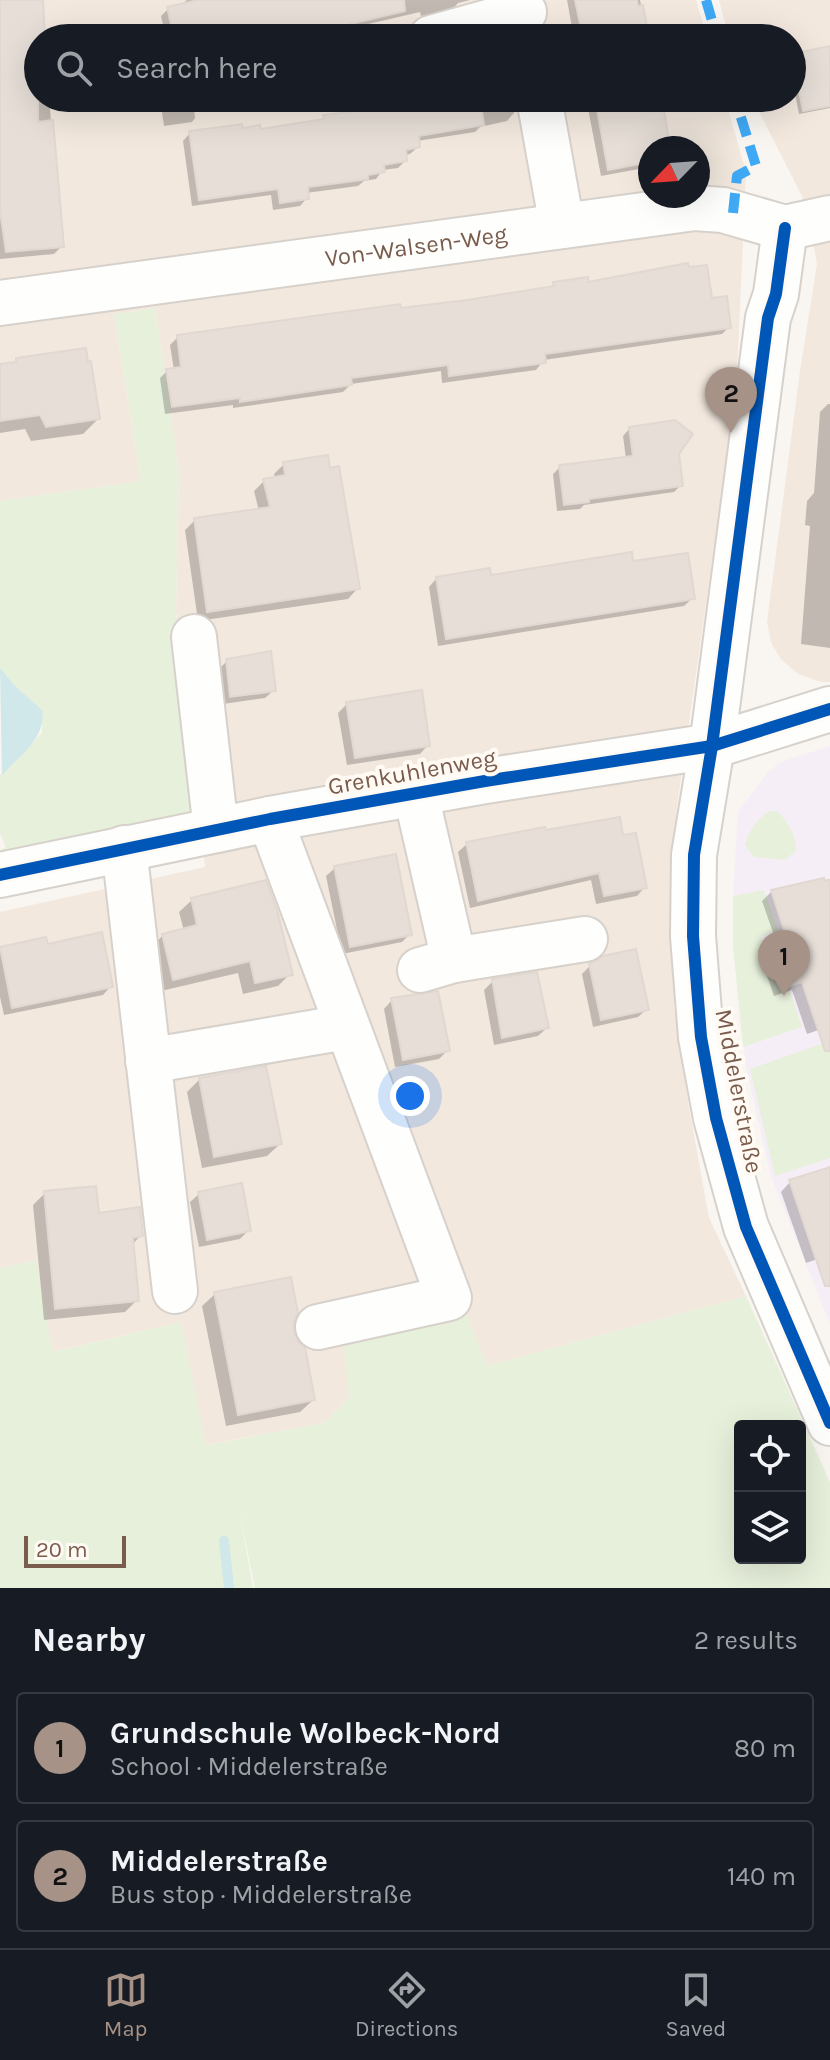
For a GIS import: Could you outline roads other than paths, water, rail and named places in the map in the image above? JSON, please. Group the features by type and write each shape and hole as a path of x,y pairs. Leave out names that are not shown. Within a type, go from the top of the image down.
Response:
{"street":[{"path":"494,24 525,17"},
{"path":"542,112 562,226"},
{"name":"Von-Walsen-Weg","path":"0,303 695,208 723,210 785,228 830,218"},
{"name":"Middelerstraße","path":"785,228 776,294 768,318 712,746 694,855 693,936 701,1037 716,1118 746,1227 830,1423"},
{"path":"194,637 216,830"},
{"name":"Grenkuhlenweg","path":"0,875 270,819 485,781 712,746 830,709"},
{"name":"Grenkuhlenweg","path":"416,795 437,965 585,939"},
{"path":"270,819 449,1298 318,1327"},
{"path":"124,848 175,1291"},
{"path":"148,1061 346,1027"}],"water":[{"path":"0,668 42,710 36,738 2,775"}],"waterway":[{"path":"224,1541 229,1588"}],"place":[{"name":"Middelerstraße","path":"731,433"},
{"name":"Grundschule Wolbeck-Nord","path":"784,996"}]}
